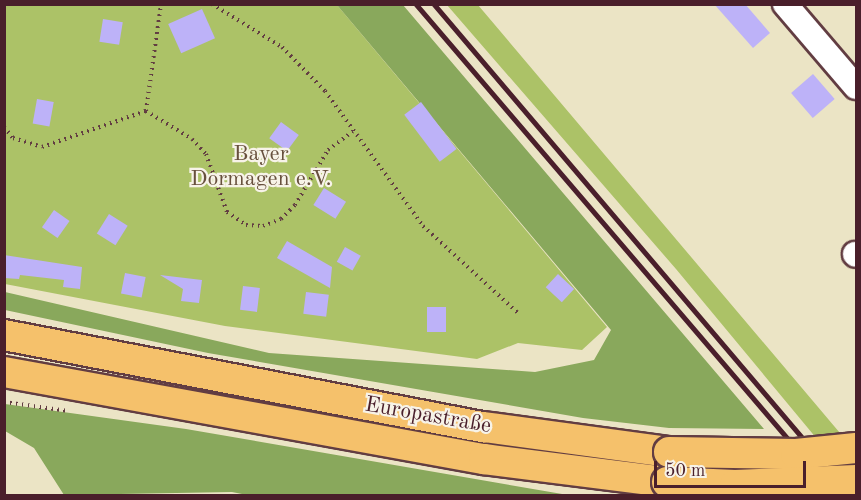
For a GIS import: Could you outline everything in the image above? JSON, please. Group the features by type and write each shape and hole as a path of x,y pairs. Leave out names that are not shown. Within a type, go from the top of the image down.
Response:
{"main road":[{"name":"Europastraße","path":"4,335 484,427 669,452 796,454 856,448"},
{"name":"Europastraße","path":"4,372 484,459 667,482 803,484 856,480"}],"street":[{"path":"785,4 856,87"}],"path":[{"path":"146,111 160,4"},
{"path":"212,4 282,47 325,91 423,226 519,314"},
{"path":"4,127 13,138 42,147 146,111"},
{"path":"146,111 192,139 206,154 227,212 246,225 263,226 282,219 295,205 328,150 354,131"}],"green space":[{"name":"Bayer Dormagen e.V.","path":"4,5 337,5 607,327 582,350 518,343 477,359 225,326 5,284"},
{"path":"337,5 403,5 764,429 669,428 583,418 208,353 5,310 5,292 269,353 535,372 594,360 611,330"},
{"path":"447,5 478,5 856,452 856,486 676,269"},
{"path":"5,404 186,429 568,495 252,496 232,492 64,495 34,448 5,431"}],"building":[{"path":"714,4 745,4 770,33 753,48"},
{"path":"202,9 215,38 181,53 168,24"},
{"path":"103,19 123,22 119,45 99,42"},
{"path":"813,74 835,99 813,118 791,93"},
{"path":"37,99 54,102 49,127 33,124"},
{"path":"421,102 457,149 440,162 404,115"},
{"path":"281,122 299,135 287,151 269,138"},
{"path":"324,188 346,202 335,219 313,205"},
{"path":"54,210 70,221 58,238 42,227"},
{"path":"109,214 128,226 115,245 97,234"},
{"path":"287,241 332,267 330,288 277,258"},
{"path":"345,247 361,256 353,271 337,262"},
{"path":"4,255 82,267 80,289 63,287 64,280 20,275 19,279 4,278"},
{"path":"125,273 146,277 142,298 121,294"},
{"path":"558,274 574,289 562,302 546,287"},
{"path":"160,275 202,280 199,303 181,301 183,289"},
{"path":"243,286 260,288 257,312 240,310"},
{"path":"306,292 329,295 326,317 303,314"},
{"path":"427,307 446,307 446,332 427,332"}],"railway":[{"path":"416,4 837,496"},
{"path":"434,4 852,496"}]}
